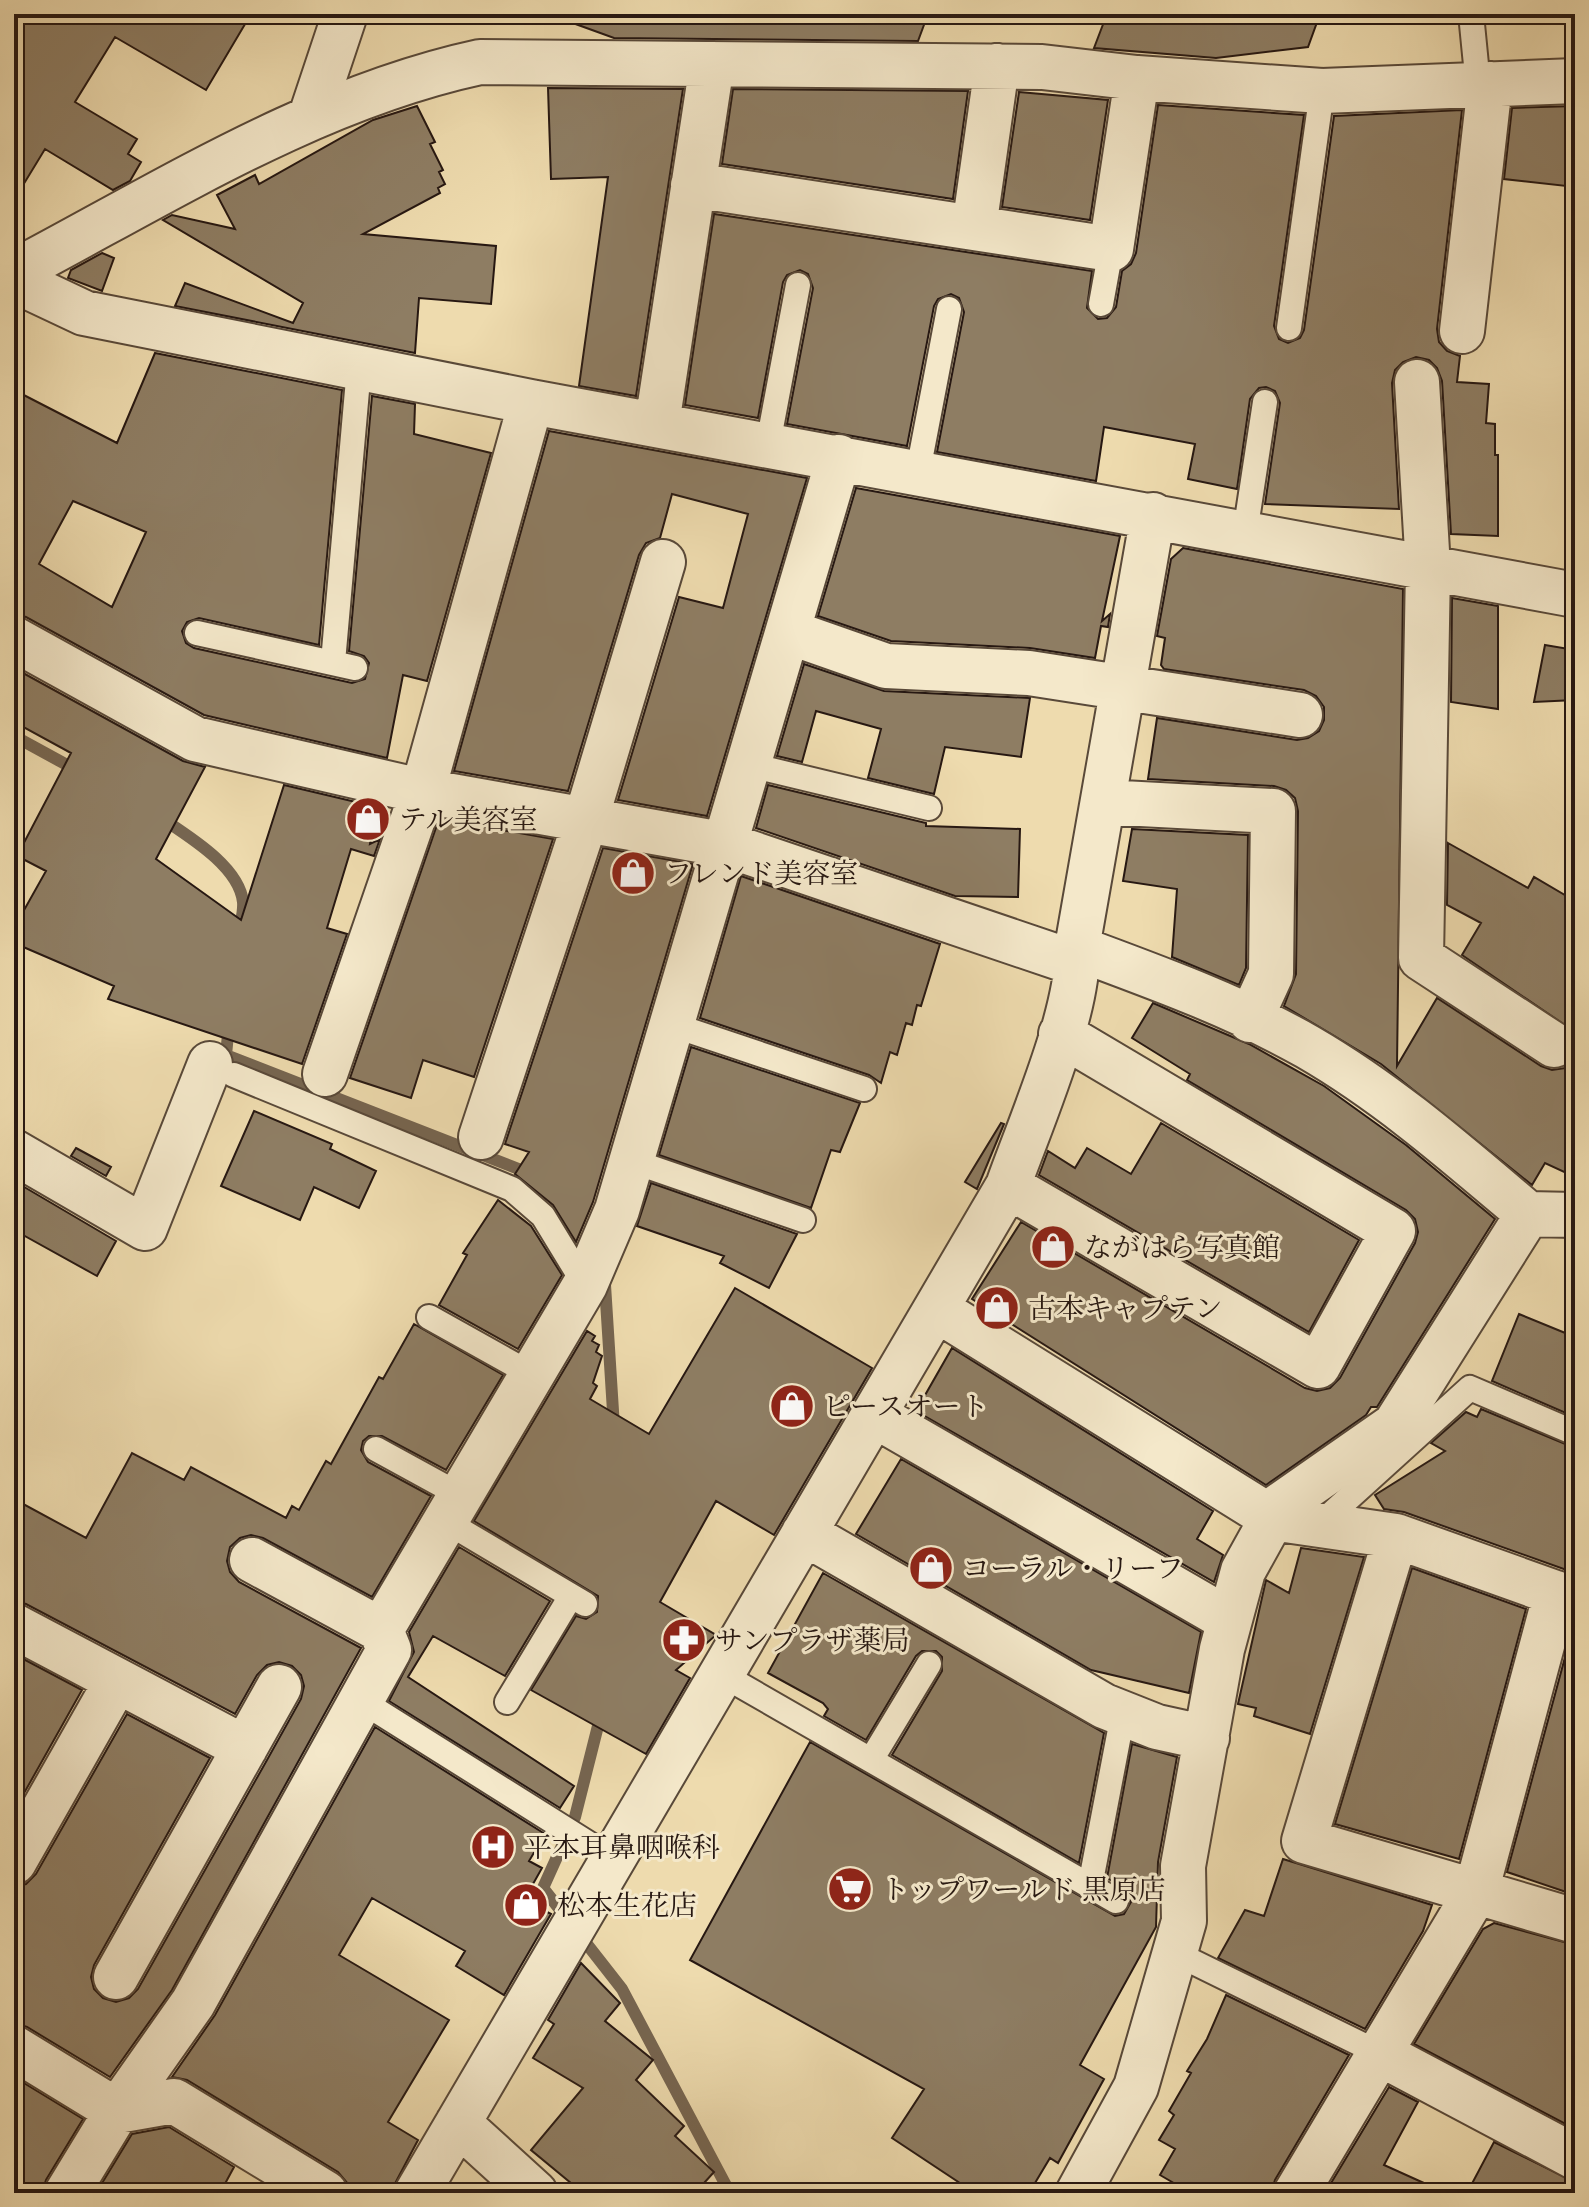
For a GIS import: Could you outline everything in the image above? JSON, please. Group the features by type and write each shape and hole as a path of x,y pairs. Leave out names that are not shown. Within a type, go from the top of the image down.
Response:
{"street":[{"path":"311,116 345,14"},
{"path":"14,272 311,116 435,72 480,62 1042,67 1137,78 1322,91 1575,81"},
{"path":"657,424 712,64"},
{"path":"974,228 997,66"},
{"path":"693,185 1111,249 1137,78"},
{"path":"1462,331 1484,84"},
{"path":"14,280 84,313 531,402 918,471 1575,595"},
{"path":"1417,382 1428,568 1421,958 1554,1045"},
{"path":"325,1074 423,790 531,402"},
{"path":"381,1630 591,1269 617,1210 839,457"},
{"path":"417,2193 588,1902 600,1851 721,1674 1008,1186 1061,1034 1078,956 1153,515"},
{"path":"481,1137 586,819 663,562"},
{"path":"789,632 886,666 1029,673 1300,715"},
{"path":"14,639 195,739 423,790 727,845 1191,991 1306,1046 1406,1111 1528,1214 1575,1215"},
{"path":"1103,802 1273,811 1271,974 1250,1020"},
{"path":"1008,1186 1318,1366 1393,1231 1061,1034"},
{"path":"14,1152 145,1228 222,1069"},
{"path":"1078,2193 1136,2087 1184,1921 1183,1866 1229,1620 1243,1571 1279,1506 1395,1425 1528,1214"},
{"path":"936,1309 1272,1518 1396,1536 1565,1596 1476,1892 1377,2052 1296,2193"},
{"path":"874,1415 1229,1620"},
{"path":"804,1533 1123,1714 1157,1727 1207,1738"},
{"path":"1396,1536 1304,1841 1575,1921"},
{"path":"67,2193 117,2111 193,2003 389,1650 381,1630 252,1560"},
{"path":"14,1626 245,1748"},
{"path":"14,1862 116,1682"},
{"path":"116,1977 279,1687"},
{"path":"14,2048 117,2111 174,2101 325,2193"},
{"path":"1377,2052 1575,2157"},
{"path":"458,2123 535,2193"}],"lane":[{"path":"1471,14 1484,84"},
{"path":"1289,328 1322,91"},
{"path":"1101,304 1111,249"},
{"path":"768,444 798,285"},
{"path":"918,471 949,309"},
{"path":"197,633 344,665 359,368"},
{"path":"1245,533 1265,402"},
{"path":"750,765 929,808"},
{"path":"673,1025 864,1089"},
{"path":"222,1069 512,1189 543,1216 591,1269"},
{"path":"632,1161 803,1220"},
{"path":"429,1317 531,1374"},
{"path":"1319,1525 1470,1388 1575,1433"},
{"path":"376,1449 578,1600 507,1702"},
{"path":"871,1760 929,1664"},
{"path":"721,1674 1116,1901"},
{"path":"360,1700 600,1851"},
{"path":"1090,1886 1123,1714"},
{"path":"1175,1953 1377,2052"}],"building":[{"path":"14,14 251,14 206,90 115,37 75,102 137,139 128,154 141,162 130,181 113,190 45,149 14,200"},
{"path":"560,14 928,14 918,41 614,38 559,18"},
{"path":"1107,14 1320,14 1308,47 1216,58 1094,48"},
{"path":"548,88 683,89 636,396 579,386 608,177 551,179"},
{"path":"733,89 968,91 953,199 722,164"},
{"path":"1019,92 1108,100 1090,220 1002,207"},
{"path":"1158,105 1304,115 1274,326 1279,339 1288,343 1300,338 1304,330 1334,116 1462,110 1437,329 1439,342 1447,351 1460,356 1457,382 1489,384 1486,423 1495,424 1498,536 1451,534 1442,381 1437,368 1429,360 1416,357 1403,362 1395,370 1392,383 1399,509 1265,504 1280,403 1275,391 1266,387 1259,388 1250,399 1237,489 1188,479 1195,444 1104,427 1096,481 937,452 964,312 959,298 951,294 938,299 934,306 907,446 787,424 813,288 808,274 800,270 787,275 783,282 758,418 685,405 714,214 1092,271 1087,308 1098,319 1107,318 1116,307 1122,271 1131,264 1136,253"},
{"path":"417,106 435,142 430,144 443,170 439,172 445,184 438,188 440,193 363,234 496,246 491,304 419,298 415,353 175,306 185,283 293,323 303,303 163,220 172,215 235,229 217,195 255,175 259,184 373,120"},
{"path":"1575,106 1575,187 1504,179 1512,108"},
{"path":"102,253 114,258 102,291 68,278 71,270"},
{"path":"155,353 342,390 319,645 199,618 187,622 182,631 186,643 194,648 352,683 365,679 369,663 364,656 349,651 372,396 415,404 414,434 491,453 427,681 403,675 387,758 204,715 26,617 14,614 14,390 117,443","holes":["73,501 146,532 112,607 39,564"]},
{"path":"549,431 807,478 707,816 618,800 679,597 723,608 748,514 672,494 660,538 646,543 639,555 568,791 454,771"},
{"path":"856,488 1120,536 1102,621 1110,614 1108,627 1101,626 1095,658 1030,648 891,641 818,616"},
{"path":"1183,548 1403,589 1397,1066 1437,998 1541,1066 1552,1070 1565,1068 1575,1058 1575,1177 1545,1163 1532,1185 1381,1064 1284,1006 1296,974 1298,811 1295,798 1286,790 1274,786 1148,779 1157,718 1297,740 1319,731 1324,720 1324,707 1316,696 1304,690 1164,669 1161,665 1165,638 1157,636 1171,559"},
{"path":"1452,598 1498,606 1498,709 1451,702"},
{"path":"1545,645 1575,650 1575,700 1534,702"},
{"path":"804,664 884,691 1030,698 1021,757 945,747 934,794 868,778 881,729 816,711 802,762 777,756"},
{"path":"14,668 183,761 205,767 156,859 241,920 284,785 377,807 370,844 380,839 374,856 351,849 327,928 347,934 302,1064 108,999 114,986 14,943 14,928 46,871 17,856 71,753 14,722"},
{"path":"768,785 926,823 926,826 1020,829 1018,897 955,896 756,828"},
{"path":"439,819 553,839 474,1077 423,1060 411,1098 350,1078"},
{"path":"1132,829 1248,835 1246,968 1239,985 1172,957 1177,889 1123,881"},
{"path":"1448,843 1528,888 1534,877 1575,901 1575,1032 1462,955 1481,923 1447,905"},
{"path":"603,848 693,864 593,1202 576,1242 553,1205 515,1174 529,1152 505,1144"},
{"path":"741,876 940,944 921,1006 917,1005 912,1025 906,1023 897,1055 890,1052 881,1083 869,1075 700,1018"},
{"path":"1153,1003 1249,1044 1324,1086 1406,1145 1495,1219 1377,1407 1371,1407 1366,1415 1266,1485 972,1299 1021,1222 1305,1388 1317,1391 1330,1388 1340,1378 1415,1243 1418,1232 1415,1219 1406,1210 1187,1080 1190,1074 1132,1038"},
{"path":"691,1047 860,1103 840,1152 831,1150 811,1208 659,1155"},
{"path":"254,1111 332,1144 330,1149 376,1171 359,1208 314,1187 300,1220 221,1186"},
{"path":"1001,1123 1004,1124 977,1189 965,1182"},
{"path":"1161,1123 1359,1240 1309,1332 1039,1175 1048,1151 1075,1168 1087,1148 1131,1174"},
{"path":"76,1148 111,1167 106,1176 71,1156"},
{"path":"14,1181 116,1241 97,1276 14,1230"},
{"path":"651,1183 797,1234 769,1288 720,1263 724,1256 637,1226"},
{"path":"498,1200 531,1226 562,1275 518,1349 439,1305 467,1255 463,1253"},
{"path":"735,1288 872,1368 774,1535 716,1501 660,1602 716,1635 676,1670 690,1678 646,1754 531,1690 576,1616 586,1619 597,1612 598,1596 474,1521 587,1331 595,1336 592,1341 599,1345 596,1352 602,1356 593,1383 597,1386 590,1399 649,1434"},
{"path":"1519,1314 1575,1337 1575,1417 1492,1381"},
{"path":"414,1324 503,1375 446,1470 382,1436 369,1436 363,1441 361,1450 368,1462 431,1496 372,1597 263,1538 251,1535 240,1538 230,1547 227,1561 230,1572 239,1582 361,1648 172,1990 110,2077 27,2027 14,2023 14,1887 26,1884 36,1874 127,1714 210,1758 94,1965 91,1977 94,1989 103,1998 116,2002 129,1998 138,1989 267,1760 301,1699 304,1686 301,1675 292,1666 279,1662 267,1665 257,1675 235,1714 26,1604 14,1601 14,1499 86,1538 132,1453 184,1480 191,1467 286,1518 292,1506 299,1510 326,1461 331,1464 379,1377 383,1379"},
{"path":"952,1348 1213,1511 1197,1539 1223,1555 1214,1582 916,1411"},
{"path":"1481,1409 1575,1448 1575,1573 1404,1512 1384,1509 1375,1495 1445,1451 1431,1443 1466,1412 1477,1417"},
{"path":"901,1459 1201,1632 1189,1693 1091,1670 856,1534"},
{"path":"459,1547 550,1601 505,1676 433,1636 408,1677 574,1786 560,1808 389,1701 414,1652 409,1632"},
{"path":"1301,1548 1364,1557 1310,1734 1254,1716 1256,1708 1238,1704 1266,1580 1289,1593"},
{"path":"1412,1568 1526,1609 1459,1859 1335,1824"},
{"path":"823,1573 1104,1733 1079,1863 892,1755 942,1671 942,1657 936,1651 922,1651 916,1656 866,1740 824,1716 828,1709 823,1703 768,1673"},
{"path":"1574,1624 1575,1814 1568,1840 1575,1842 1575,1895 1507,1872"},
{"path":"14,1654 82,1690 14,1811"},
{"path":"375,1727 545,1834 529,1861 542,1868 524,1900 551,1914 504,1995 456,1966 465,1951 372,1898 339,1955 449,2020 388,2122 418,2140 390,2193 363,2193 348,2184 338,2172 187,2080 172,2077 215,2015"},
{"path":"810,1742 1115,1916 1124,1914 1131,1902 1124,1888 1107,1878 1132,1744 1177,1757 1158,1862 1156,1927 1080,2065 1104,2079 1058,2163 1050,2158 1029,2193 975,2193 892,2138 924,2089 690,1960"},
{"path":"1283,1859 1432,1905 1423,1931 1365,2029 1218,1958 1245,1910 1264,1916"},
{"path":"1494,1923 1575,1945 1575,2129 1414,2044 1483,1929"},
{"path":"581,1963 620,2003 605,2021 653,2060 636,2080 684,2126 675,2136 714,2172 695,2193 583,2193 531,2150 583,2088 533,2058 554,2024 548,2020"},
{"path":"1226,1995 1349,2055 1275,2180 1271,2193 1191,2193 1160,2175 1175,2149 1159,2140 1174,2115 1169,2111 1191,2073 1187,2071 1207,2039"},
{"path":"14,2077 83,2119 46,2180 42,2193 14,2193"},
{"path":"1389,2087 1418,2102 1384,2165 1446,2193 1325,2193"},
{"path":"169,2127 234,2167 220,2193 96,2193 132,2134"},
{"path":"1494,2142 1575,2182 1575,2193 1467,2193"}],"waterway":[{"path":"14,736 78,771"},
{"path":"160,817 210,853 232,876 243,902 239,934"},
{"path":"229,1024 226,1055 534,1175"},
{"path":"601,1279 605,1285 614,1427"},
{"path":"601,1714 575,1817 543,1888 622,1989 730,2193"}],"place":[{"name":"テル美容室","path":"368,819"},
{"name":"フレンド美容室","path":"633,873"},
{"name":"ながはら写真館","path":"1053,1247"},
{"name":"古本キャプテン","path":"997,1308"},
{"name":"ピースオート","path":"792,1406"},
{"name":"コーラル・リーフ","path":"931,1568"},
{"name":"サンプラザ薬局","path":"684,1640"},
{"name":"平本耳鼻咽喉科","path":"493,1847"},
{"name":"トップワールド 黒原店","path":"850,1889"},
{"name":"松本生花店","path":"526,1905"}]}
